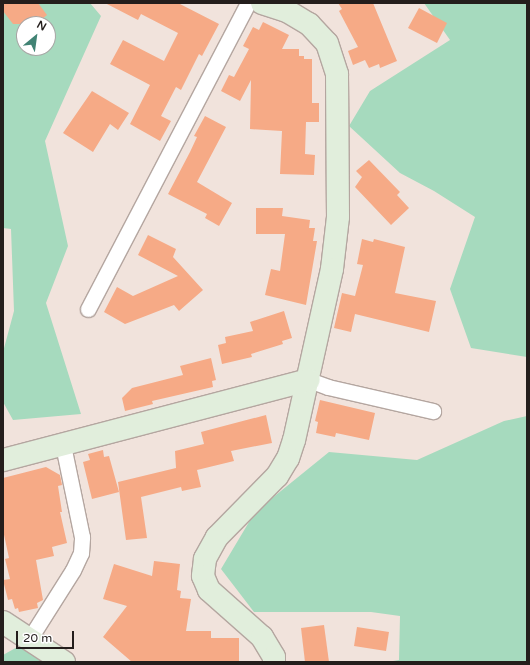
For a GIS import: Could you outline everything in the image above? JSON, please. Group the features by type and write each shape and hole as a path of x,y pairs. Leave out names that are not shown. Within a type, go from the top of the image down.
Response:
{"street":[{"path":"88,309 248,3"},
{"path":"262,3 287,11 309,24 327,43 337,74 338,216 332,269 309,380 294,440 288,458 277,476 217,537 205,559 203,576 209,590 262,637 274,657 274,662"},
{"path":"3,460 309,380 328,387 433,411"},
{"path":"30,638 73,570 81,552 82,537 63,445"},
{"path":"3,622 30,638 64,662"}],"green space":[{"path":"3,3 90,3 101,16 45,141 68,246 46,303 81,414 13,420 3,402 3,352 14,311 11,229 3,228"},
{"path":"424,3 527,3 527,357 471,348 450,289 475,217 434,191 400,173 349,126 370,91 450,40"},
{"path":"527,416 527,662 387,662 399,660 400,616 371,612 254,612 221,569 255,512 329,452 417,460 504,421"},
{"path":"21,645 42,662 3,662 3,655"}],"building":[{"path":"3,3 38,3 47,15 16,16 16,24 13,24 3,11"},
{"path":"105,3 178,3 219,24 202,56 199,54 181,90 176,87 161,116 171,121 160,141 130,124 150,85 110,64 123,40 164,61 178,33 141,14 138,20"},
{"path":"338,3 373,3 397,61 380,68 379,64 369,68 365,60 353,65 348,51 358,47 339,11 342,9"},
{"path":"419,8 447,23 437,43 408,28"},
{"path":"263,22 289,35 282,49 299,49 299,56 304,56 304,59 312,59 312,103 319,103 319,122 306,122 305,154 315,155 314,175 280,174 282,131 250,129 251,80 240,101 221,91 229,75 234,77 249,49 243,46 253,27 259,30"},
{"path":"92,91 129,113 118,130 110,124 93,152 63,133"},
{"path":"205,116 226,127 197,182 232,203 219,226 205,218 207,214 168,194 190,152 197,137 194,136"},
{"path":"369,160 400,192 397,195 409,208 391,225 355,187 362,177 356,171"},
{"path":"256,208 283,208 282,216 310,220 309,228 315,228 313,241 317,241 306,305 265,295 271,269 280,271 285,234 256,234"},
{"path":"148,235 176,249 173,257 203,290 179,311 174,305 125,324 104,312 117,287 133,296 178,276 138,255"},
{"path":"362,239 373,242 374,239 405,247 395,293 436,301 429,332 355,314 351,332 334,328 342,293 355,296 363,265 357,264"},
{"path":"284,311 292,338 282,341 283,344 251,354 252,357 222,364 218,345 226,343 225,337 253,331 250,322"},
{"path":"211,358 216,380 212,381 213,387 152,401 153,404 125,411 122,398 132,388 183,375 180,366"},
{"path":"320,400 375,413 369,440 336,433 335,437 316,433 318,422 315,421"},
{"path":"266,415 272,443 231,451 234,461 197,470 201,487 182,491 181,487 141,497 147,538 126,540 118,482 176,468 175,451 204,444 201,432"},
{"path":"103,450 104,457 109,456 119,492 92,499 83,462 90,460 88,454"},
{"path":"46,467 60,475 62,485 58,486 62,512 60,512 67,543 52,547 54,556 36,560 43,600 37,603 38,608 19,612 18,608 15,609 12,599 8,600 3,580 10,579 5,559 9,558 3,530 3,478"},
{"path":"154,561 180,564 177,590 181,591 180,598 191,599 186,631 211,631 211,638 239,638 239,662 132,662 103,637 127,606 103,599 114,564 152,576"},
{"path":"324,625 329,662 305,662 301,628"},
{"path":"357,627 389,632 386,651 354,646"}]}
